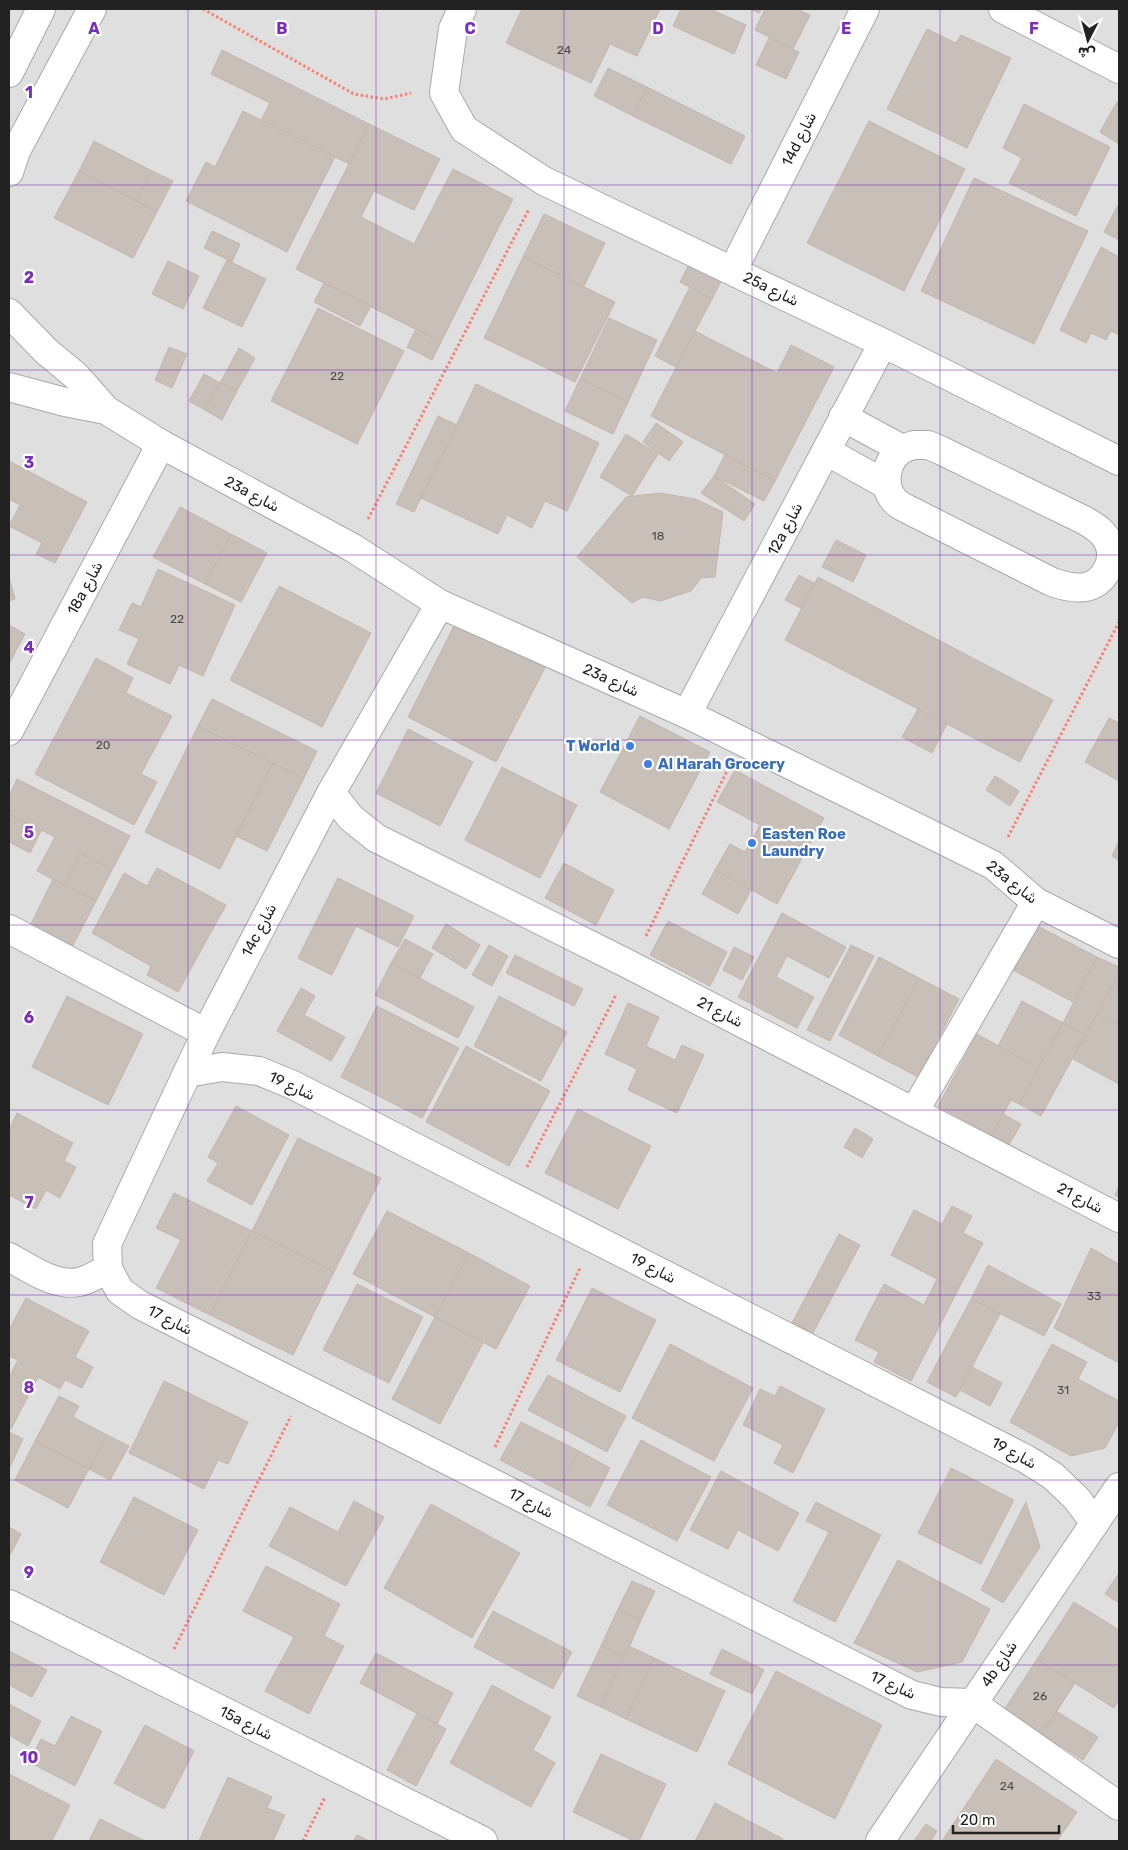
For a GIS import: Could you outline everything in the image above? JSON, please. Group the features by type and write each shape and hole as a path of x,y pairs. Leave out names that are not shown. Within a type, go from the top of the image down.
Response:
{"street":[{"path":"9,73 41,9"},
{"path":"9,172 16,151 92,9"},
{"path":"444,93 453,29 462,9"},
{"name":"14d شارع","path":"732,270 865,9"},
{"path":"1003,9 1119,69"},
{"name":"25a شارع","path":"444,93 464,129 544,181 883,343 1119,461"},
{"name":"23a شارع","path":"9,313 46,351 76,376 106,410 161,444 353,548 440,604 687,714 994,865 1036,902 1119,944"},
{"name":"12a شارع","path":"687,714 826,451 842,417 883,343"},
{"name":"23a شارع","path":"9,387 65,402 106,410"},
{"path":"842,417 902,450"},
{"name":"18a شارع","path":"9,732 161,444"},
{"path":"914,445 928,445 1099,529 1109,544 1111,562 1103,578 1088,587 1070,588 1052,582 907,510 894,500 887,485 886,472 892,459 902,450 914,445"},
{"path":"826,451 887,485"},
{"name":"14c شارع","path":"108,1269 107,1244 206,1033 331,793 440,604"},
{"name":"شارع 21","path":"331,793 352,818 376,838 632,966 1119,1218"},
{"path":"914,1112 1036,902"},
{"path":"9,929 206,1033"},
{"name":"شارع 19","path":"187,1072 222,1067 259,1071 293,1085 1026,1459 1053,1476 1076,1498 1095,1523"},
{"path":"9,1257 48,1278 63,1282 79,1282 108,1269"},
{"name":"شارع 17","path":"108,1269 120,1291 140,1305 912,1695 941,1702 972,1703"},
{"name":"4b شارع","path":"880,1841 1119,1487"},
{"name":"15a شارع","path":"9,1604 482,1841"},
{"path":"972,1703 1119,1806"}],"path":[{"path":"203,9 354,94 384,99 414,92 444,93"},
{"path":"353,548 544,181"},
{"path":"994,865 1119,622"},
{"path":"480,1477 594,1238"},
{"path":"159,1679 306,1388"},
{"path":"303,1841 339,1769"}],"shaded area":[{"path":"9,9 1119,9 1119,1841 9,1841"}],"building":[{"path":"522,9 660,9 637,56 610,44 591,83 506,43"},
{"path":"681,9 710,9 746,25 734,54 673,26"},
{"path":"750,9 762,9 759,13"},
{"path":"765,9 797,9 810,15 793,49 755,30"},
{"path":"927,29 956,43 961,35 1011,58 967,148 887,109"},
{"path":"769,38 799,52 786,79 756,65"},
{"path":"222,50 369,124 349,164 261,120 270,103 211,74"},
{"path":"608,68 647,87 633,116 594,96"},
{"path":"647,87 745,136 731,164 633,116"},
{"path":"1117,102 1119,103 1119,144 1100,132"},
{"path":"1024,104 1110,147 1076,216 1009,183 1022,158 1003,148"},
{"path":"243,111 335,157 287,252 186,201 206,162 215,167"},
{"path":"869,121 965,169 904,291 807,243"},
{"path":"369,124 440,159 414,210 374,191 361,217 414,244 453,169 513,199 441,342 296,269"},
{"path":"94,141 152,171 137,201 79,171"},
{"path":"79,171 157,212 133,258 54,218"},
{"path":"152,171 173,181 157,212 137,201"},
{"path":"974,178 1088,231 1034,344 921,291"},
{"path":"1119,203 1119,240 1104,232"},
{"path":"544,214 605,243 584,286 523,257"},
{"path":"212,231 240,244 232,262 204,248"},
{"path":"1101,247 1119,257 1119,335 1111,331 1106,340 1091,333 1086,343 1060,330"},
{"path":"695,253 727,270 712,299 680,282"},
{"path":"523,257 615,302 575,382 484,338"},
{"path":"227,260 266,279 242,327 203,308"},
{"path":"168,261 199,276 183,309 152,294"},
{"path":"324,283 371,306 360,326 314,302"},
{"path":"690,287 712,299 676,367 655,356"},
{"path":"318,308 404,351 357,444 271,401"},
{"path":"609,318 657,340 628,402 580,379"},
{"path":"416,329 441,342 432,360 407,347"},
{"path":"695,331 777,373 791,345 834,367 775,481 651,416"},
{"path":"169,347 187,354 172,388 155,380"},
{"path":"239,348 255,358 237,391 220,383"},
{"path":"204,374 220,383 205,410 189,401"},
{"path":"580,379 628,402 613,434 565,411"},
{"path":"220,383 237,391 222,420 205,410"},
{"path":"476,384 599,443 567,511 545,501 532,528 507,515 498,534 421,498"},
{"path":"438,416 457,425 414,512 396,504"},
{"path":"656,423 683,442 669,461 643,442"},
{"path":"626,434 658,454 632,496 600,477"},
{"path":"725,455 775,481 764,501 714,476"},
{"path":"9,461 87,502 55,563 36,554 42,543 9,526 20,505 9,499"},
{"path":"714,476 755,504 744,521 701,493"},
{"path":"660,493 695,499 723,512 715,577 701,578 691,591 660,601 643,597 632,603 577,557 626,497"},
{"path":"180,507 231,534 205,584 153,557"},
{"path":"231,534 267,553 241,602 205,584"},
{"path":"836,540 866,555 853,582 822,567"},
{"path":"158,569 235,605 203,676 179,665 170,684 127,664 139,639 119,630 132,603 141,607"},
{"path":"799,575 814,583 801,608 785,600"},
{"path":"9,577 15,599 9,601"},
{"path":"818,577 1053,700 1020,762 785,640"},
{"path":"279,586 371,633 322,727 230,680"},
{"path":"458,618 547,664 496,762 408,717"},
{"path":"9,625 25,634 9,664"},
{"path":"96,658 133,678 126,693 172,716 141,774 157,782 134,825 35,774"},
{"path":"212,699 317,751 304,778 198,726"},
{"path":"918,709 947,724 932,753 902,737"},
{"path":"640,716 710,752 669,829 600,792"},
{"path":"1109,718 1119,723 1119,781 1085,762"},
{"path":"198,726 273,763 220,869 145,832"},
{"path":"408,729 473,762 440,826 376,793"},
{"path":"273,763 304,778 267,851 236,836"},
{"path":"502,767 577,805 540,878 465,840"},
{"path":"735,770 824,818 777,904 715,870 730,844 745,852 760,825 717,802"},
{"path":"995,776 1019,791 1010,806 986,790"},
{"path":"17,779 130,836 112,870 80,853 64,885 37,871 55,837 9,814 9,797"},
{"path":"9,814 41,831 30,853 9,842"},
{"path":"1119,841 1119,860 1112,856"},
{"path":"80,853 112,870 96,901 64,885"},
{"path":"564,863 614,890 596,925 545,898"},
{"path":"157,868 226,905 178,992 147,975 151,966 92,933 124,873 147,886"},
{"path":"715,870 751,890 738,914 702,894"},
{"path":"338,878 414,916 398,947 356,926 332,975 298,958"},
{"path":"53,879 96,901 72,947 30,926"},
{"path":"782,913 846,947 829,978 787,956 776,977 814,997 797,1028 738,997"},
{"path":"668,921 727,952 710,986 650,955"},
{"path":"1032,923 1097,957 1073,1002 1009,968"},
{"path":"446,924 480,945 466,969 432,948"},
{"path":"405,939 433,954 420,978 391,963"},
{"path":"489,945 508,956 492,986 472,975"},
{"path":"851,945 874,956 830,1041 807,1030"},
{"path":"734,947 754,957 742,980 723,970"},
{"path":"515,955 583,989 574,1006 506,973"},
{"path":"879,957 919,978 878,1056 839,1035"},
{"path":"1097,957 1119,967 1119,974 1085,1035 1063,1023"},
{"path":"391,963 474,1007 458,1038 375,995"},
{"path":"1119,974 1119,1025 1097,1014"},
{"path":"919,978 959,999 918,1077 878,1056"},
{"path":"301,988 315,996 304,1015 345,1037 331,1061 277,1031"},
{"path":"67,996 143,1034 108,1105 32,1067"},
{"path":"499,996 567,1032 541,1081 474,1046"},
{"path":"1022,1001 1063,1023 1039,1068 998,1046"},
{"path":"628,1003 659,1017 646,1046 675,1060 682,1045 704,1055 677,1113 628,1090 637,1069 605,1054"},
{"path":"377,1006 459,1048 422,1118 341,1077"},
{"path":"1097,1014 1119,1025 1119,1084 1073,1059"},
{"path":"1063,1023 1085,1035 1041,1116 1019,1104"},
{"path":"977,1034 1039,1068 1019,1104 1011,1100 992,1135 938,1106"},
{"path":"466,1046 550,1091 509,1166 426,1122"},
{"path":"236,1106 289,1135 252,1205 207,1181 218,1163 208,1157"},
{"path":"578,1109 651,1146 618,1209 545,1173"},
{"path":"17,1113 73,1143 64,1161 76,1167 60,1198 46,1190 36,1209 9,1195 9,1130"},
{"path":"1003,1114 1021,1124 1009,1145 992,1135"},
{"path":"855,1128 873,1139 862,1158 844,1147"},
{"path":"298,1138 381,1178 334,1272 252,1231"},
{"path":"1119,1186 1119,1197 1115,1195"},
{"path":"174,1193 252,1231 210,1315 156,1288 181,1240 156,1228"},
{"path":"952,1206 972,1216 963,1233 983,1243 958,1290 891,1255 914,1210 942,1224"},
{"path":"387,1211 469,1253 435,1317 353,1274"},
{"path":"252,1231 334,1272 293,1355 210,1315"},
{"path":"839,1234 860,1245 813,1333 792,1323"},
{"path":"1091,1248 1119,1264 1119,1363 1054,1328"},
{"path":"469,1253 530,1286 496,1349 435,1317"},
{"path":"988,1265 1061,1304 1044,1336 971,1299"},
{"path":"937,1279 958,1290 911,1381 874,1362 879,1352 855,1340 884,1284 924,1305"},
{"path":"357,1284 423,1317 389,1383 323,1350"},
{"path":"592,1288 656,1320 620,1392 556,1360"},
{"path":"26,1298 89,1331 75,1357 93,1367 82,1388 65,1380 60,1389 38,1377 11,1429 9,1428 9,1377 18,1360 9,1356 9,1330"},
{"path":"971,1299 1000,1314 956,1397 927,1382"},
{"path":"435,1317 483,1343 440,1424 392,1399"},
{"path":"670,1344 753,1388 714,1461 632,1418"},
{"path":"1052,1344 1087,1362 1078,1379 1119,1401 1119,1422 1105,1448 1071,1456 1010,1422"},
{"path":"972,1367 1002,1383 990,1406 960,1390"},
{"path":"548,1375 626,1416 607,1452 528,1410"},
{"path":"164,1381 248,1422 228,1464 218,1460 204,1489 129,1453"},
{"path":"780,1386 825,1409 793,1473 774,1463 783,1445 743,1425 760,1389 775,1396"},
{"path":"59,1396 79,1406 73,1417 107,1435 89,1469 35,1441"},
{"path":"521,1422 579,1451 558,1490 500,1460"},
{"path":"9,1432 23,1439 9,1469"},
{"path":"107,1435 129,1446 110,1480 89,1469"},
{"path":"641,1440 711,1477 677,1541 607,1505"},
{"path":"35,1441 89,1469 68,1508 15,1480"},
{"path":"579,1451 610,1468 590,1507 558,1490"},
{"path":"951,1468 1014,1500 981,1564 918,1533"},
{"path":"721,1471 799,1513 778,1551 738,1530 728,1549 690,1530"},
{"path":"134,1497 198,1530 164,1595 100,1562"},
{"path":"354,1501 384,1517 346,1586 269,1546 290,1507 338,1532"},
{"path":"816,1502 881,1535 835,1622 793,1601 829,1532 806,1521"},
{"path":"1026,1502 1040,1547 1003,1603 981,1590"},
{"path":"431,1504 520,1553 472,1638 384,1588"},
{"path":"9,1527 21,1534 9,1557"},
{"path":"898,1560 990,1609 962,1662 917,1672 854,1643"},
{"path":"266,1566 340,1604 324,1636 344,1646 309,1714 265,1691 294,1637 243,1611"},
{"path":"1119,1573 1119,1603 1105,1594"},
{"path":"632,1581 655,1591 641,1620 618,1609"},
{"path":"1074,1602 1119,1630 1119,1700 1114,1708 1037,1659"},
{"path":"618,1609 641,1620 625,1657 601,1646"},
{"path":"493,1611 572,1652 553,1689 474,1647"},
{"path":"601,1646 625,1657 601,1707 577,1696"},
{"path":"629,1646 654,1658 626,1719 601,1707"},
{"path":"722,1649 764,1670 752,1694 710,1674"},
{"path":"9,1651 47,1670 32,1697 9,1685"},
{"path":"376,1653 453,1693 437,1724 360,1683"},
{"path":"654,1658 725,1691 697,1752 626,1719"},
{"path":"1037,1659 1075,1683 1042,1734 1004,1710"},
{"path":"776,1671 882,1725 835,1819 728,1764"},
{"path":"492,1685 551,1717 533,1750 555,1763 531,1807 450,1763"},
{"path":"9,1704 41,1721 28,1746 9,1735"},
{"path":"1056,1711 1098,1737 1083,1760 1042,1734"},
{"path":"417,1713 446,1729 416,1786 387,1770"},
{"path":"71,1716 102,1731 75,1786 29,1762 41,1739 55,1746"},
{"path":"145,1725 194,1751 164,1809 114,1783"},
{"path":"601,1754 666,1784 639,1841 634,1841 573,1812"},
{"path":"996,1759 1077,1812 1057,1841 942,1841"},
{"path":"9,1774 70,1805 52,1841 9,1841"},
{"path":"228,1777 272,1797 267,1808 285,1815 273,1841 199,1841"},
{"path":"715,1803 783,1839 782,1841 695,1841"},
{"path":"100,1819 145,1841 89,1841"},
{"path":"926,1824 937,1831 931,1841 914,1841"},
{"path":"357,1835 369,1841 353,1841"}],"place":[{"name":"T World","path":"630,746"},
{"name":"Al Harah Grocery","path":"648,764"},
{"name":"Easten Roe Laundry","path":"752,843"}]}
